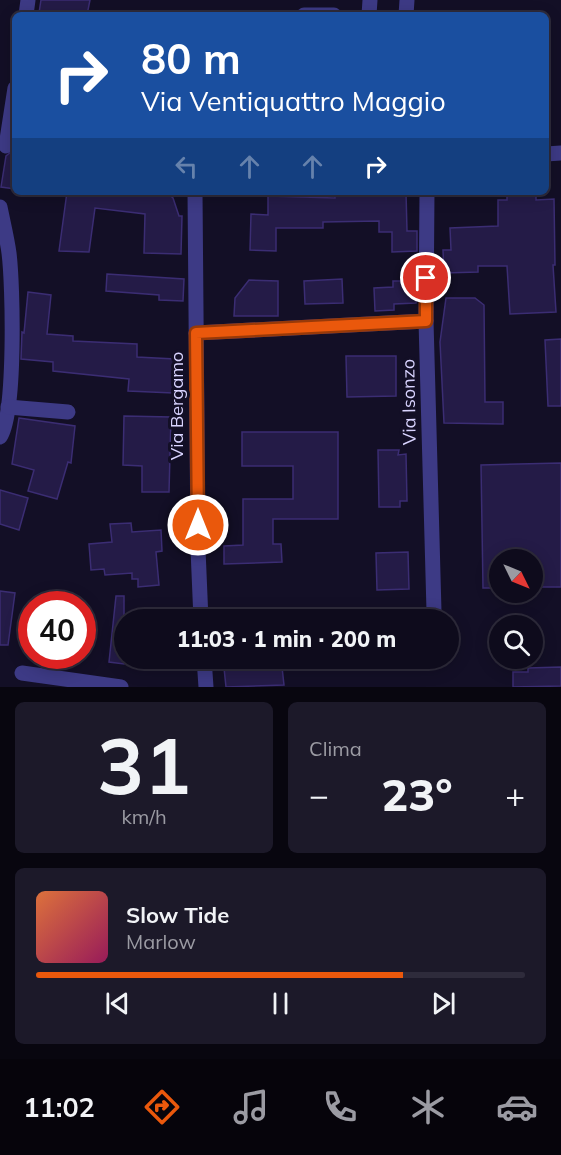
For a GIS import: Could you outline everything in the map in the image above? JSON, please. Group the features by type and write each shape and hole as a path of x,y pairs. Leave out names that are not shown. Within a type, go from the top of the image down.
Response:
{"street":[{"path":"7,147 12,110"},
{"name":"Via Bergamo","path":"195,195 201,609"},
{"name":"Via Isonzo","path":"427,195 426,321 434,609"},
{"path":"0,207 9,252 6,319 8,407 0,437"},
{"path":"196,333 426,321"},
{"path":"8,407 68,412"},
{"path":"205,669 206,687"},
{"path":"22,673 121,687"}],"building":[{"path":"41,0 90,0 88,12 39,12"},
{"path":"12,151 12,189 1,187 6,156"},
{"path":"67,195 170,195 173,198 179,216 182,216 181,254 144,253 145,214 95,208 89,252 59,251"},
{"path":"335,195 406,195 407,231 417,231 417,251 392,252 392,232 379,232 379,221 323,222 323,228 276,228 276,251 250,250 251,214 268,215 268,196 335,198"},
{"path":"507,195 536,195 536,200 554,199 555,265 553,265 556,312 510,314 507,266 478,266 478,272 444,273 443,250 451,250 450,228 498,226 498,200 507,200"},
{"path":"107,274 184,279 183,301 159,300 159,295 106,291"},
{"path":"342,279 343,303 305,304 304,281"},
{"path":"249,280 278,281 278,316 234,316 235,298"},
{"path":"393,281 417,281 416,303 394,304 394,310 375,311 374,288 393,287"},
{"path":"28,292 51,295 47,334 73,336 73,341 137,344 137,357 175,359 173,393 128,391 129,379 53,371 53,362 21,359 22,332 24,333"},
{"path":"446,298 475,298 484,305 485,402 503,402 503,424 444,423 440,342"},
{"path":"561,339 561,406 548,406 545,340"},
{"path":"346,356 396,356 396,396 347,397"},
{"path":"124,416 171,417 169,492 142,492 142,466 123,465"},
{"path":"19,418 75,426 71,463 68,462 57,499 28,491 34,470 12,464"},
{"path":"242,432 338,432 338,519 273,519 273,544 281,544 282,562 224,564 224,546 243,545 243,499 293,499 293,466 242,466"},
{"path":"378,450 399,450 398,455 406,454 407,501 400,501 400,507 379,507"},
{"path":"561,463 561,587 543,587 543,549 489,549 489,588 483,588 481,465"},
{"path":"0,490 28,498 19,530 0,524"},
{"path":"131,523 132,532 161,530 162,551 156,552 159,585 138,587 138,579 132,579 132,573 105,575 104,569 91,570 89,544 112,542 110,524"},
{"path":"408,552 409,589 377,590 376,553"},
{"path":"0,591 15,593 8,645 0,645"},
{"path":"116,596 124,596 124,609 115,609"},
{"path":"114,615 114,663 109,662"},
{"path":"561,667 561,686 513,687 513,672 528,672 528,669"},
{"path":"224,669 282,669 284,685 226,687"}],"route":[{"path":"198,525 196,333 426,321 426,278"}]}
